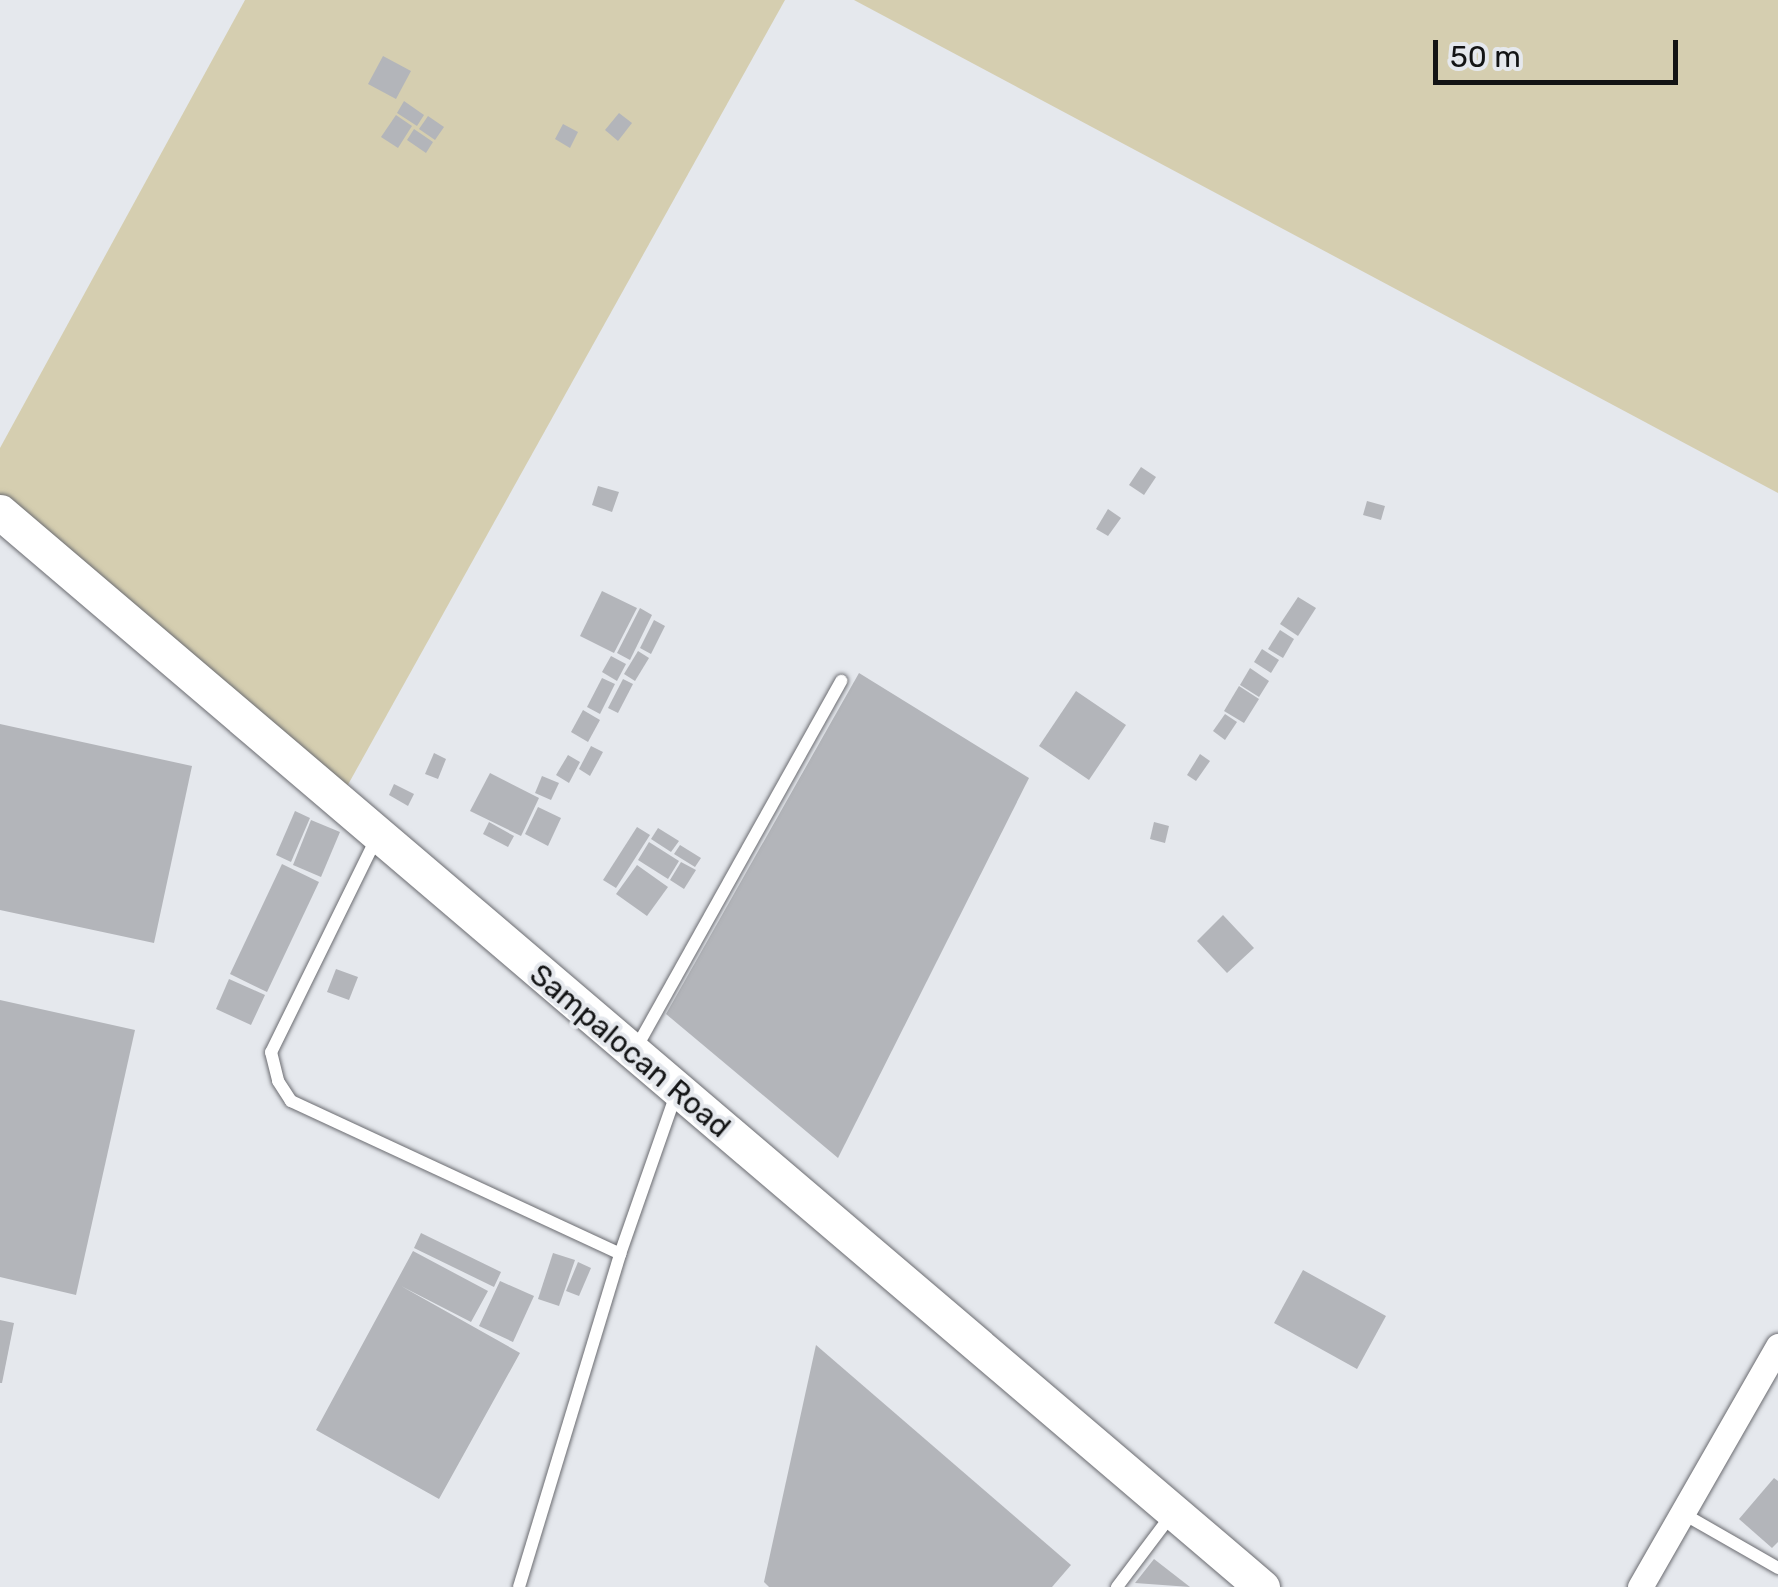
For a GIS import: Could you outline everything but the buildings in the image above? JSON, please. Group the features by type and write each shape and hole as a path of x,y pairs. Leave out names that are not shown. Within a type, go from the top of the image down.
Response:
{"main road":[{"name":"Sampalocan Road","path":"0,512 1262,1587"}],"street":[{"path":"1640,1587 1778,1346"}],"lane":[{"path":"633,1054 841,681"},
{"path":"377,837 272,1052 278,1081 291,1101 620,1254"},
{"path":"520,1587 550,1473 677,1091"},
{"path":"1117,1587 1139,1552 1174,1512"},
{"path":"1682,1514 1778,1568"}],"shaded area":[{"path":"245,0 785,0 340,799 0,507 0,448"},
{"path":"854,0 1778,0 1778,493"}]}
